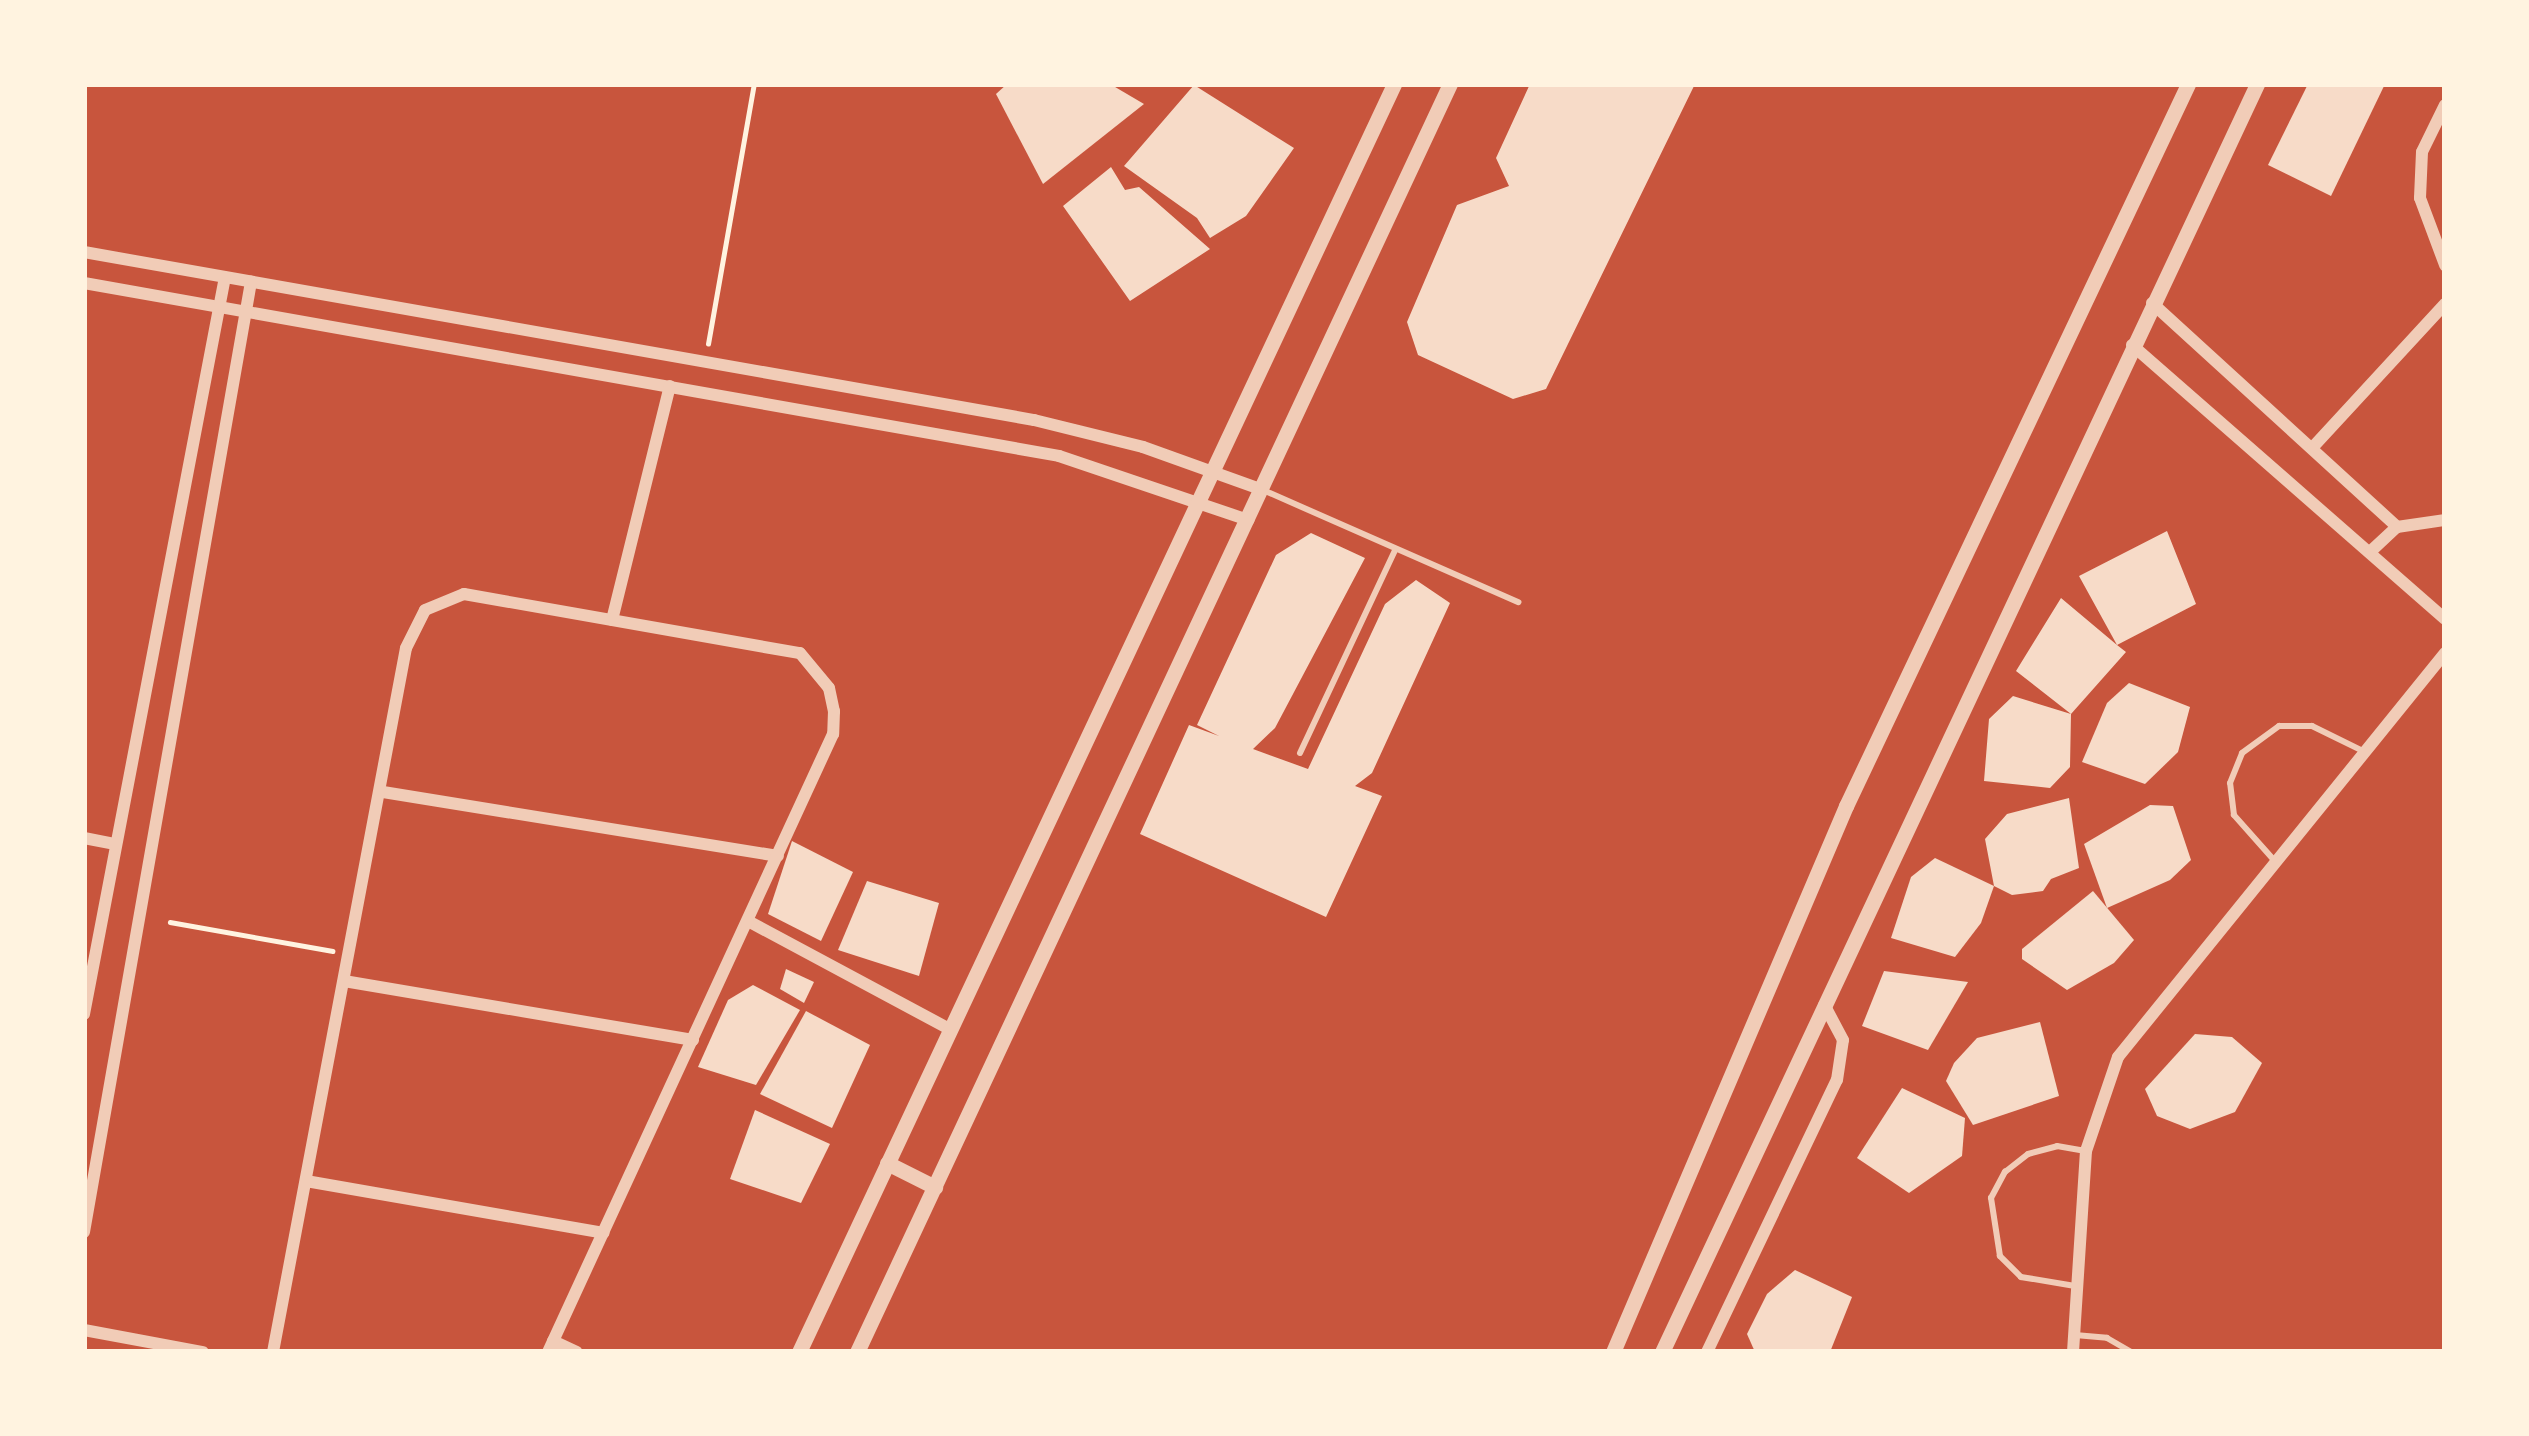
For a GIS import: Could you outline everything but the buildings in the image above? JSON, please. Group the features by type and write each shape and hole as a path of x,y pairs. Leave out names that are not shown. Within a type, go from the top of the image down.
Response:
{"street":[{"path":"799,1352 1394,84"},
{"path":"857,1352 1450,84"},
{"path":"1613,1352 1846,806 2188,84"},
{"path":"1662,1352 2257,84"},
{"path":"2445,104 2422,152 2420,198 2445,266"},
{"path":"84,252 1070,428 1263,490"},
{"path":"84,1014 225,277"},
{"path":"84,1232 251,282"},
{"path":"84,283 1059,456 1248,520"},
{"path":"2152,303 2397,527"},
{"path":"2313,447 2445,304"},
{"path":"2132,345 2445,619"},
{"path":"612,620 670,386"},
{"path":"2372,551 2397,527 2445,520"},
{"path":"273,1352 406,648 424,610 464,594 800,652 817,668 834,711 833,734 550,1346 578,1352"},
{"path":"2073,1352 2086,1151 2118,1057 2272,859 2445,653"},
{"path":"382,792 778,856"},
{"path":"84,838 115,844"},
{"path":"748,921 949,1029"},
{"path":"344,981 693,1040"},
{"path":"1707,1352 1837,1080 1843,1040 1824,1005"},
{"path":"887,1162 935,1187"},
{"path":"306,1180 603,1233"},
{"path":"84,1330 203,1352"}],"lane":[{"path":"1263,490 1518,602"},
{"path":"1300,753 1395,549"},
{"path":"2272,859 2234,815 2230,782 2242,753 2279,727 2312,726 2363,751"},
{"path":"2078,1286 2049,1287 2021,1277 2000,1256 1991,1198 2006,1172 2029,1154 2057,1146 2086,1151"},
{"path":"2074,1335 2107,1338 2131,1352"}],"path":[{"path":"705,361 754,84"},
{"path":"170,922 349,955"}]}
